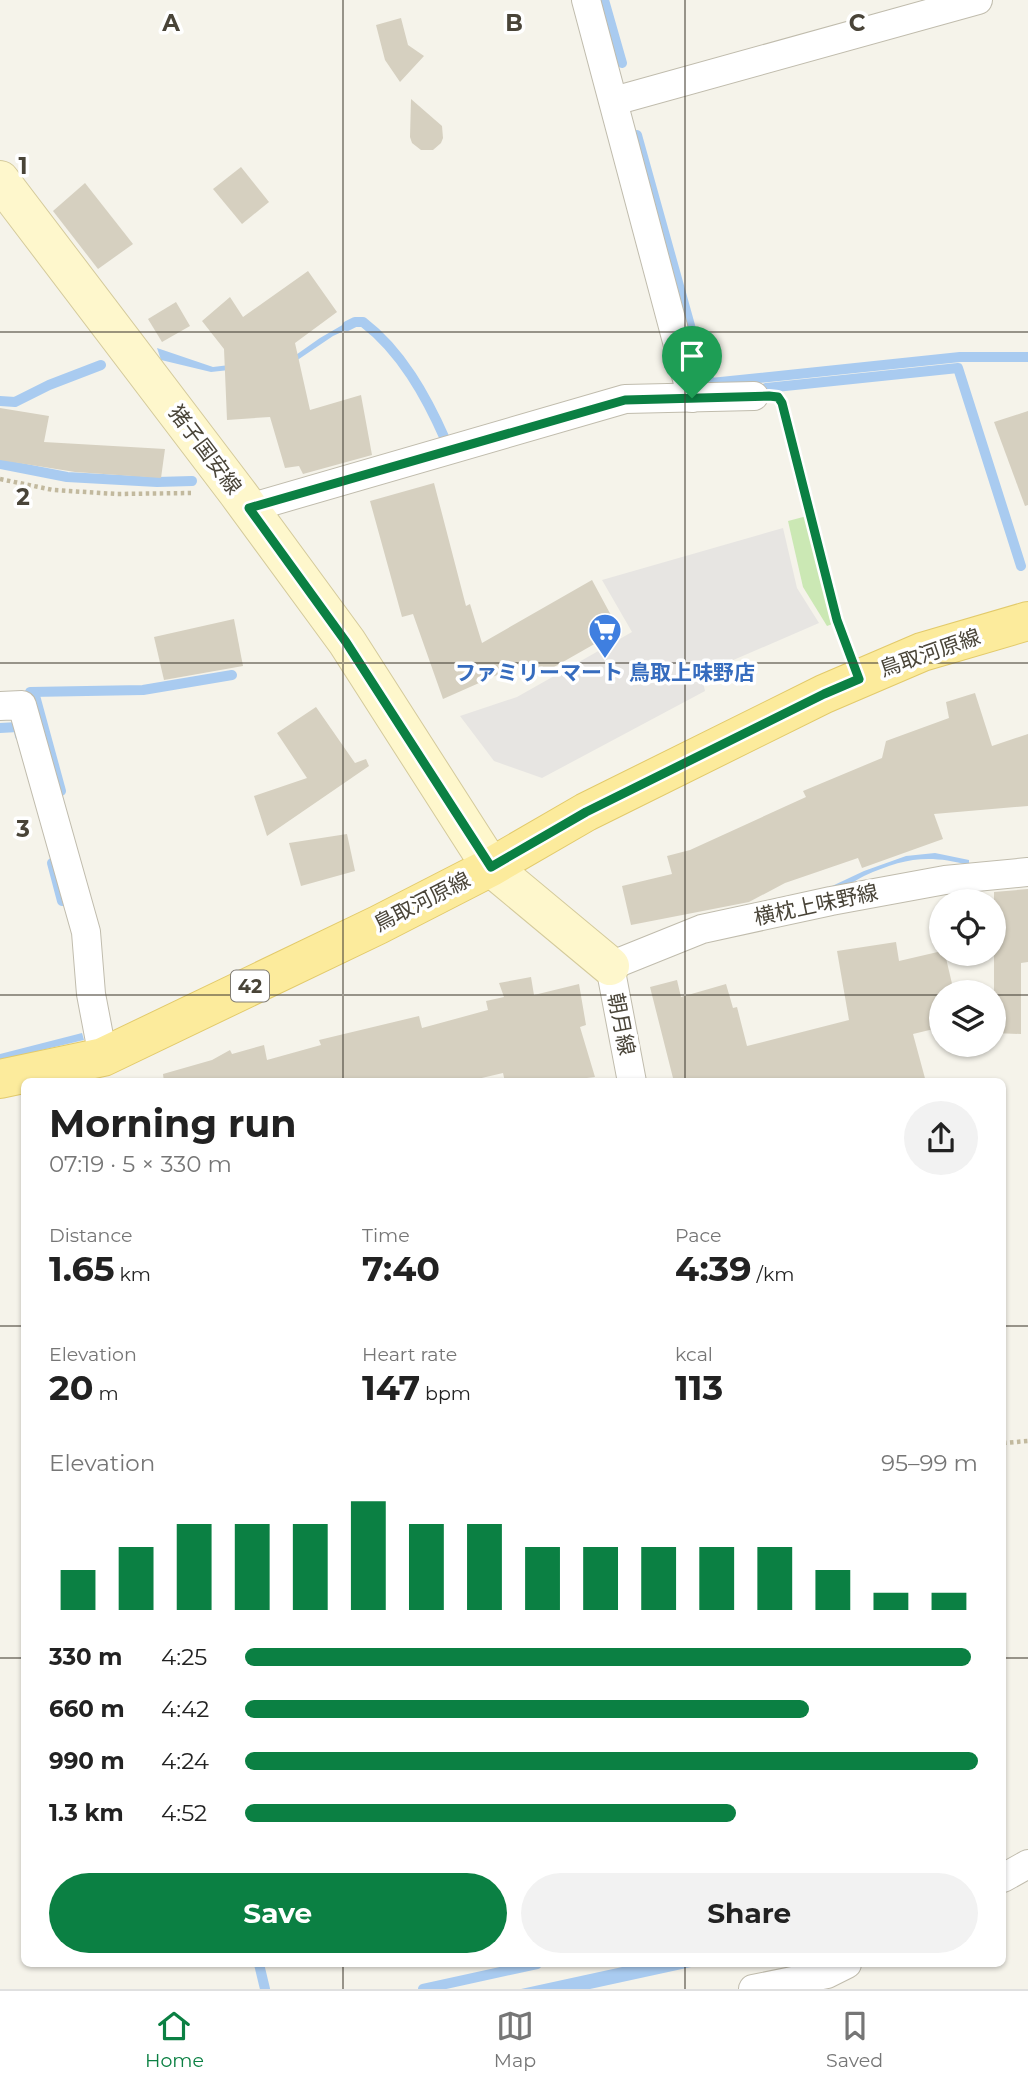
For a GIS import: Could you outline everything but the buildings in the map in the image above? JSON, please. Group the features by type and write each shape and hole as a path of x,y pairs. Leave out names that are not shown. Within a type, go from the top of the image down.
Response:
{"main road":[{"name":"猪子国安線","path":"0,180 241,498 346,642 491,867 610,966"},
{"name":"鳥取河原線","path":"0,1079 103,1057 378,925 491,867 586,812 813,699 922,652 1028,621"}],"street":[{"path":"586,0 692,398"},
{"path":"614,101 978,0"},
{"path":"241,498 625,400 754,396"},
{"path":"0,706 22,705 86,932 91,994 103,1057"},
{"name":"横枕上味野線","path":"610,966 702,929 945,880 1028,872"},
{"name":"朝月線","path":"610,966 631,1078"},
{"path":"1006,1876 1028,1864"},
{"path":"753,1989 832,1973"}],"path":[{"path":"754,396 778,397 782,403 837,620 859,679"},
{"path":"0,479 53,490 117,494 207,493 241,498"},
{"path":"1006,1443 1028,1441"}],"green space":[{"path":"807,516 835,623 827,626 803,587 788,521"}],"shaded area":[{"path":"783,528 797,588 819,623 701,674 705,691 542,778 494,761 460,716 517,697 632,632 602,580"}],"water":[{"path":"360,319 361,323 333,336 293,363 211,372 161,360 157,348 213,367 293,357 351,320"},
{"path":"935,853 969,860 969,865 928,859 904,862 878,870 830,893 760,908 759,902 830,887 906,856"},
{"path":"82,1033 84,1040 0,1060 0,1054"},
{"path":"622,1967 691,1967 590,1989 521,1989"}],"waterway":[{"path":"604,0 622,63"},
{"path":"637,135 701,365 711,383 960,357 1028,357"},
{"path":"347,326 363,322 389,346 421,391 445,439"},
{"path":"0,401 15,402 49,385 101,365"},
{"path":"766,388 958,368 1021,566"},
{"path":"0,464 67,477 157,482 192,481"},
{"path":"30,692 143,690 232,675"},
{"path":"34,692 61,791"},
{"path":"0,728 18,727 20,736"},
{"path":"52,863 62,901"},
{"path":"260,1967 265,1989"},
{"path":"423,1989 523,1967"}],"place":[{"name":"ファミリーマート 鳥取上味野店","path":"605,660"}],"route":[{"path":"769,396 778,397 782,403 837,620 859,679 586,812 491,867 346,642 249,508 625,400 692,398 769,396"}]}
